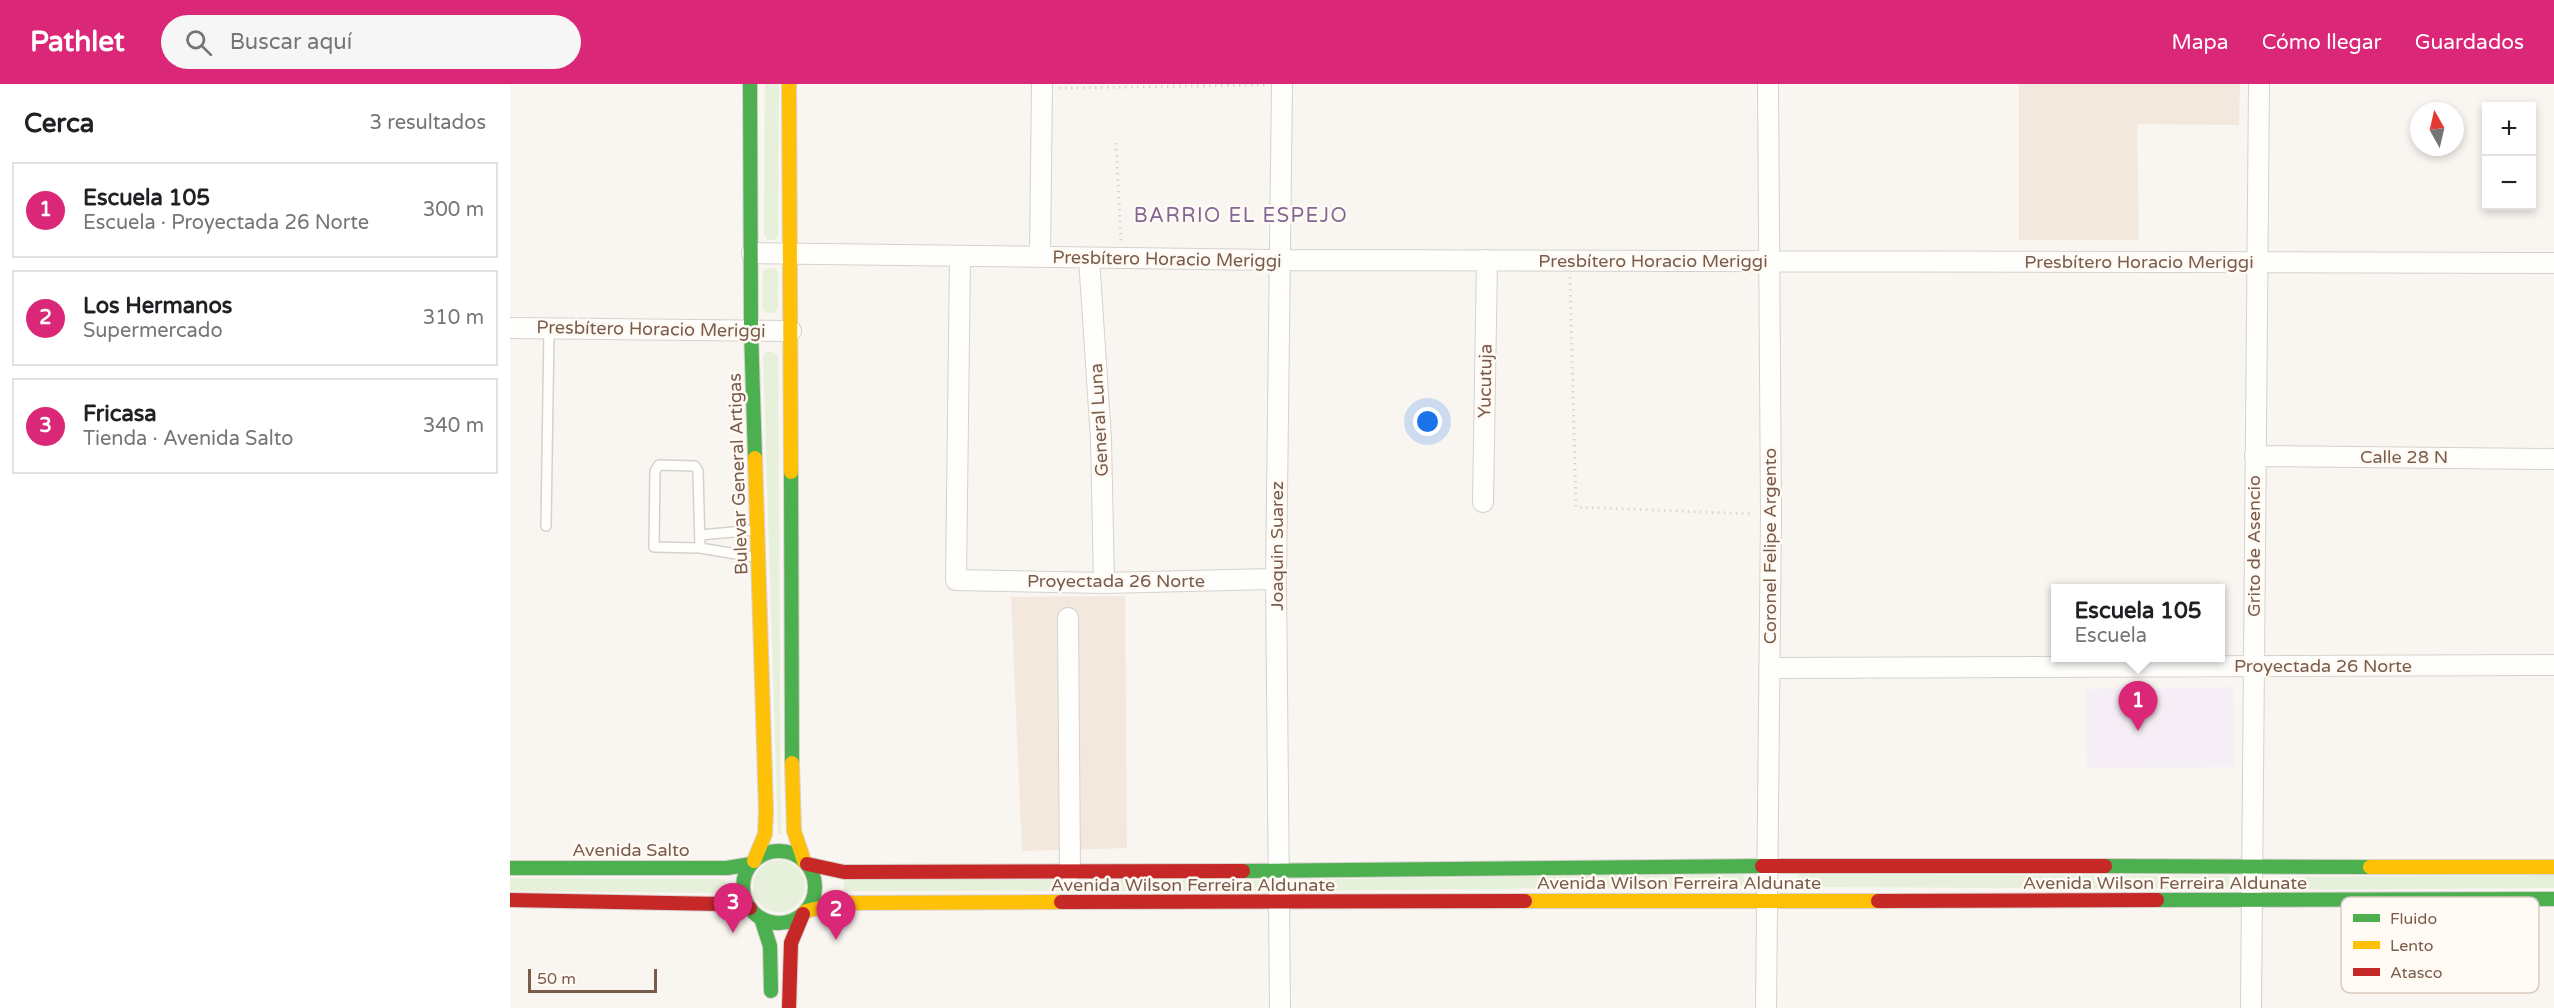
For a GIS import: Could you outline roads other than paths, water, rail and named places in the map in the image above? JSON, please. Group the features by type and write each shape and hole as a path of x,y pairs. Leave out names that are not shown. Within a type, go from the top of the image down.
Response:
{"street":[{"name":"Bulevar General Artigas","path":"750,84 751,330 766,810 765,834 753,862"},
{"path":"789,84 792,254 792,807 794,831 815,879 815,888 790,943 789,1008"},
{"name":"Joaquin Suarez","path":"1280,1008 1276,579 1282,84"},
{"name":"Coronel Felipe Argento","path":"1766,1008 1771,514 1768,84"},
{"name":"Grito de Asencio","path":"2251,1008 2259,84"},
{"path":"1040,257 1042,86"},
{"name":"Presbítero Horacio Meriggi","path":"752,254 1281,260 2554,263"},
{"name":"Proyectada 26 Norte","path":"960,257 956,580 1104,583 1276,579"},
{"name":"General Luna","path":"1089,258 1101,439 1104,583"},
{"name":"Yucutuja","path":"1483,502 1487,260"},
{"name":"Presbítero Horacio Meriggi","path":"510,328 791,331"},
{"name":"Calle 28 N","path":"2255,456 2554,459"},
{"path":"1068,618 1070,872"},
{"name":"Proyectada 26 Norte","path":"1769,668 2554,665"},
{"path":"804,912 787,922 762,918 750,908 743,890 744,881 753,862 774,851 795,854 806,862"},
{"name":"Avenida Salto","path":"510,868 727,868 753,862"},
{"name":"Avenida Wilson Ferreira Aldunate","path":"806,862 844,872 1767,866 2554,867"},
{"name":"Avenida Wilson Ferreira Aldunate","path":"2539,899 2554,899"},
{"path":"510,900 721,904 750,908"},
{"name":"Avenida Wilson Ferreira Aldunate","path":"804,912 840,903 2341,900"},
{"path":"762,918 770,946 771,1008"}],"lane":[{"path":"546,526 549,328"},
{"path":"700,548 698,471 695,465 659,465 655,471 653,545 656,548 700,548 758,558"},
{"path":"700,535 757,530"}],"place":[{"name":"Escuela 105","path":"2138,731"},
{"name":"Fricasa","path":"733,933"},
{"name":"Los Hermanos","path":"836,940"}],"district":[{"name":"BARRIO EL ESPEJO","path":"1241,216"}]}
